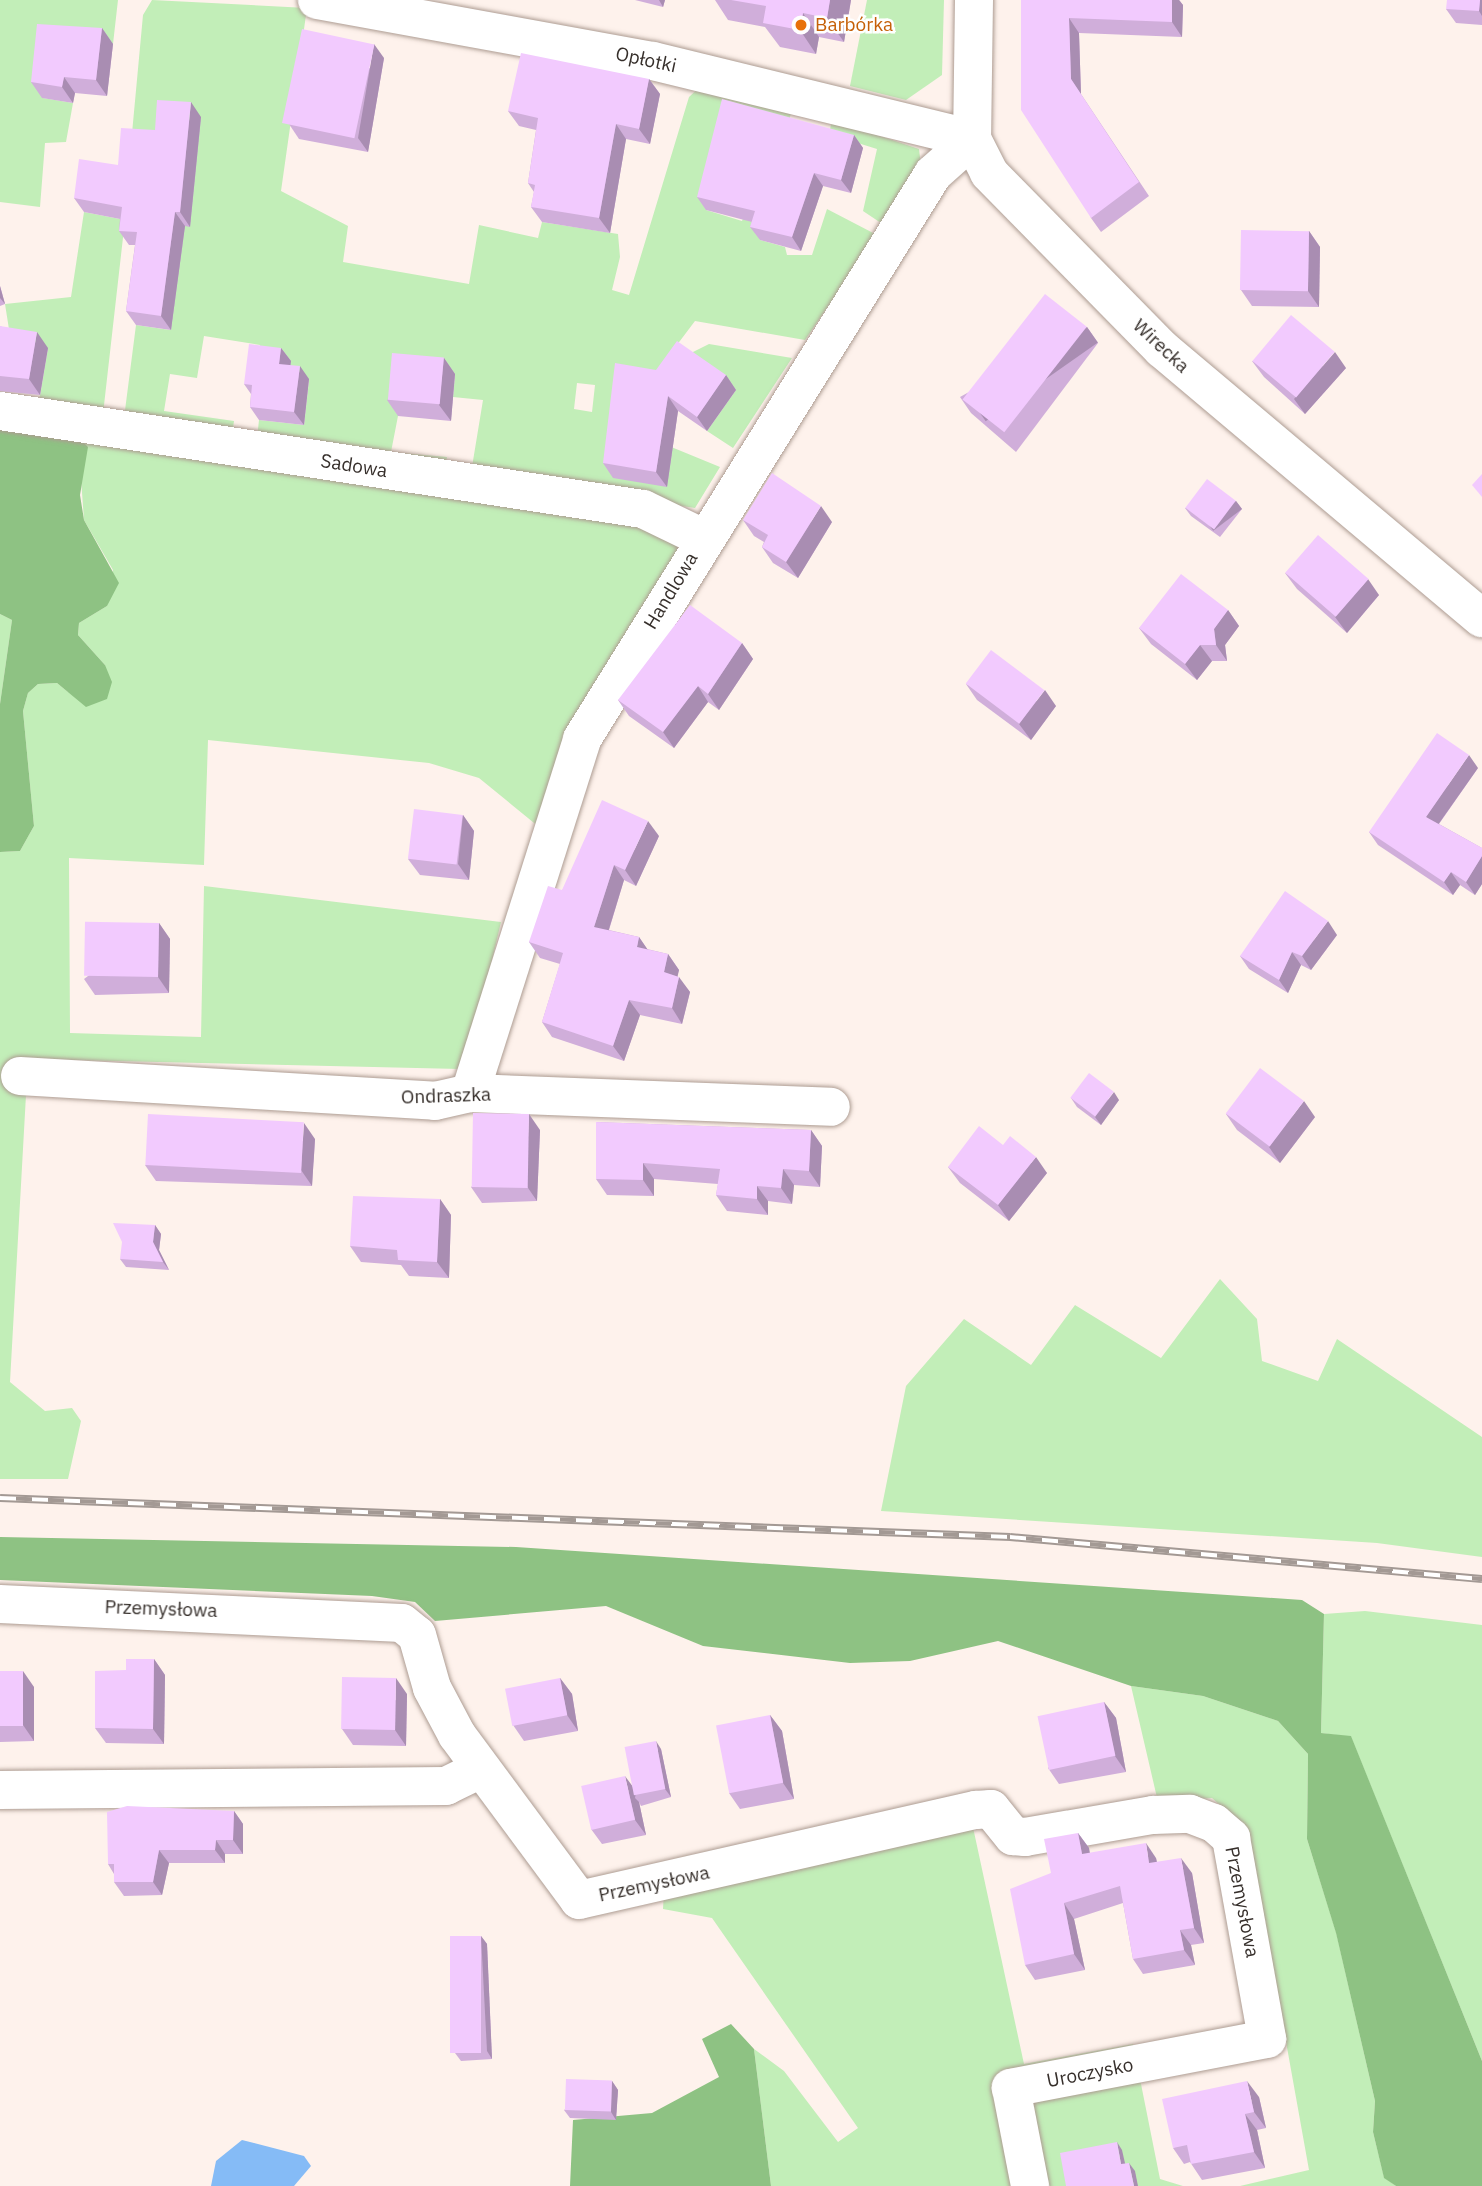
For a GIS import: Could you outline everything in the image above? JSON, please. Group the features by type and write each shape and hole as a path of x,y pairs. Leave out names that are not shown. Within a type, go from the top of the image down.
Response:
{"street":[{"name":"Opłotki","path":"317,0 405,6 653,61 972,139"},
{"name":"Wirecka","path":"974,0 972,139 989,173 1161,349 1482,618"},
{"name":"Handlowa","path":"470,1093 582,739 703,538 933,174 972,139"},
{"name":"Sadowa","path":"0,411 643,509 703,538"},
{"name":"Ondraszka","path":"20,1076 435,1101 470,1093 831,1107"},
{"name":"Przemysłowa","path":"0,1604 402,1623 417,1635 432,1688 479,1770 579,1900 976,1810 992,1809 1013,1836 1025,1837 1190,1814 1231,1838 1267,2039"},
{"path":"0,1790 446,1786 479,1770"},
{"name":"Uroczysko","path":"1030,2186 1011,2088 1267,2039"}],"green space":[{"path":"0,0 118,0 113,44 43,98 73,103 66,142 45,143 40,207 0,202"},
{"path":"152,0 307,8 281,191 348,226 343,262 469,284 479,225 538,238 542,222 618,234 620,257 612,290 629,295 689,97 703,84 792,109 788,125 706,210 742,221 750,199 760,240 785,247 787,255 812,255 827,209 877,235 805,340 695,321 649,382 664,444 720,467 695,508 471,473 483,400 453,397 455,374 398,416 391,452 447,457 445,469 257,438 259,420 304,425 309,380 258,357 260,345 204,336 197,378 170,374 164,411 234,421 232,435 124,418 136,325 170,330 157,223 190,226 165,144 131,144 143,15","holes":["577,383 595,385 592,412 574,409"]},
{"path":"867,0 944,0 942,75 906,100 850,86"},
{"path":"832,120 919,149 921,166 884,225 863,211 877,149 829,134"},
{"path":"84,212 125,220 103,414 39,401 48,348 11,342 5,304 71,297"},
{"path":"709,344 792,358 733,448 707,431 736,390 687,355"},
{"path":"0,427 78,437 88,447 80,495 84,520 119,583 107,606 79,623 78,635 105,665 112,682 107,699 86,707 57,683 38,684 28,693 23,711 34,826 20,851 0,852 0,704 12,620 0,614"},
{"path":"78,437 642,523 675,539 678,550 539,827 479,778 429,763 208,740 204,865 69,858 70,1033 201,1037 204,886 501,922 470,1055 460,1069 28,1059 10,1382 45,1411 72,1408 81,1421 68,1479 0,1479 0,852 20,851 34,826 23,711 28,693 38,684 57,683 68,692 105,665 78,635 79,623 107,606 113,570 84,520"},
{"path":"0,614 12,620 0,704"},
{"path":"1220,1279 1257,1319 1262,1361 1318,1381 1337,1339 1482,1437 1482,1557 1377,1543 881,1511 906,1386 964,1319 1031,1365 1075,1305 1161,1358"},
{"path":"0,1537 516,1547 1302,1600 1324,1614 1321,1733 1351,1736 1482,2061 1482,2186 1396,2186 1384,2178 1373,2132 1375,2101 1336,1933 1307,1839 1308,1754 1278,1721 1203,1696 1131,1686 998,1641 910,1661 850,1663 703,1646 606,1606 435,1621 415,1602 372,1596 0,1580"},
{"path":"1365,1611 1482,1625 1482,2061 1351,1737 1321,1733 1324,1614"},
{"path":"1131,1686 1203,1696 1278,1721 1308,1754 1307,1839 1336,1932 1375,2101 1373,2132 1384,2177 1396,2186 1240,2186 1309,2170 1248,1830 1212,1798 1158,1802"},
{"path":"971,1818 1024,2064 1133,2044 1160,2179 1183,2186 771,2186 754,2049 784,2071 838,2142 858,2128 712,1918 663,1909 664,1889"},
{"path":"731,2024 754,2049 771,2186 570,2186 573,2120 652,2113 719,2077 702,2039"}],"water":[{"path":"242,2140 304,2156 311,2166 294,2186 211,2186 216,2161"}],"building":[{"path":"731,0 830,0 827,18 803,13 800,30 763,23 766,6"},
{"path":"1021,0 1172,0 1172,22 1069,18 1071,79 1139,182 1091,218 1021,110"},
{"path":"1447,0 1480,0 1479,11 1446,9"},
{"path":"37,24 102,28 96,80 64,77 62,87 31,82"},
{"path":"302,29 374,44 354,138 282,123"},
{"path":"521,53 649,79 639,129 616,124 599,218 531,207 535,185 528,183 538,118 508,111"},
{"path":"722,99 854,135 841,180 814,173 792,237 750,227 755,211 697,197"},
{"path":"157,100 191,102 180,212 175,212 161,316 126,311 137,232 119,231 122,207 74,198 79,159 118,165 121,128 155,130"},
{"path":"1241,230 1309,231 1308,291 1240,290"},
{"path":"1045,294 1087,327 1004,432 963,400"},
{"path":"1291,315 1335,352 1296,398 1252,361"},
{"path":"0,326 37,332 29,379 0,376"},
{"path":"677,341 726,375 697,417 668,396 656,472 603,463 615,363 656,370"},
{"path":"249,344 281,348 279,364 300,366 294,412 250,407 252,385 244,384"},
{"path":"392,353 444,358 440,404 388,400"},
{"path":"772,473 821,506 786,562 762,547 768,535 743,520"},
{"path":"1482,474 1482,497 1472,485"},
{"path":"1207,479 1236,501 1214,529 1185,508"},
{"path":"1318,535 1369,579 1336,617 1285,573"},
{"path":"1181,574 1228,610 1214,629 1216,645 1200,645 1185,664 1139,628"},
{"path":"690,605 742,643 708,694 698,686 663,732 618,700"},
{"path":"991,650 1045,690 1019,724 966,684"},
{"path":"1437,733 1469,755 1426,817 1482,848 1482,856 1466,882 1451,872 1444,882 1369,832"},
{"path":"602,800 648,821 625,870 614,865 594,927 639,937 637,947 668,954 664,972 679,977 672,1008 629,1000 613,1046 542,1022 563,953 529,942 548,886 562,890"},
{"path":"414,809 463,815 457,865 408,859"},
{"path":"1285,891 1328,921 1302,956 1292,952 1279,980 1240,956"},
{"path":"85,922 159,923 158,977 84,976"},
{"path":"1260,1068 1304,1101 1270,1147 1226,1114"},
{"path":"1089,1073 1114,1092 1095,1116 1070,1098"},
{"path":"473,1113 529,1114 528,1188 472,1187"},
{"path":"148,1114 304,1122 301,1173 145,1165"},
{"path":"596,1122 811,1130 809,1171 783,1169 781,1188 757,1186 757,1199 716,1195 720,1169 643,1163 643,1180 596,1179"},
{"path":"979,1126 1003,1145 1010,1136 1036,1157 998,1205 948,1167"},
{"path":"353,1196 440,1199 437,1262 398,1260 397,1250 350,1246"},
{"path":"113,1223 155,1225 153,1242 163,1262 120,1259 122,1242"},
{"path":"126,1659 154,1659 153,1729 95,1728 95,1671 126,1670"},
{"path":"0,1671 23,1671 23,1726 0,1726"},
{"path":"342,1677 396,1678 395,1730 341,1729"},
{"path":"560,1678 567,1715 512,1726 505,1689"},
{"path":"1104,1702 1115,1756 1049,1770 1037,1716"},
{"path":"770,1715 783,1783 729,1793 716,1725"},
{"path":"656,1741 665,1789 634,1795 625,1747"},
{"path":"625,1776 635,1820 591,1830 581,1786"},
{"path":"127,1806 234,1811 233,1840 216,1840 215,1850 159,1850 153,1882 114,1882 114,1864 108,1864 107,1812"},
{"path":"1078,1833 1082,1854 1146,1843 1149,1863 1181,1858 1194,1928 1180,1930 1184,1950 1133,1959 1120,1886 1064,1903 1074,1954 1025,1965 1010,1889 1051,1873 1044,1839"},
{"path":"450,1936 481,1936 481,2053 450,2053"},
{"path":"566,2079 612,2081 611,2112 565,2110"},
{"path":"1247,2081 1254,2112 1245,2114 1254,2152 1191,2164 1187,2145 1173,2148 1162,2099"},
{"path":"1117,2142 1121,2164 1129,2163 1134,2186 1066,2186 1060,2153"}],"railway":[{"path":"0,1498 1010,1537 1482,1579"}],"place":[{"name":"Barbórka","path":"801,25"}]}
